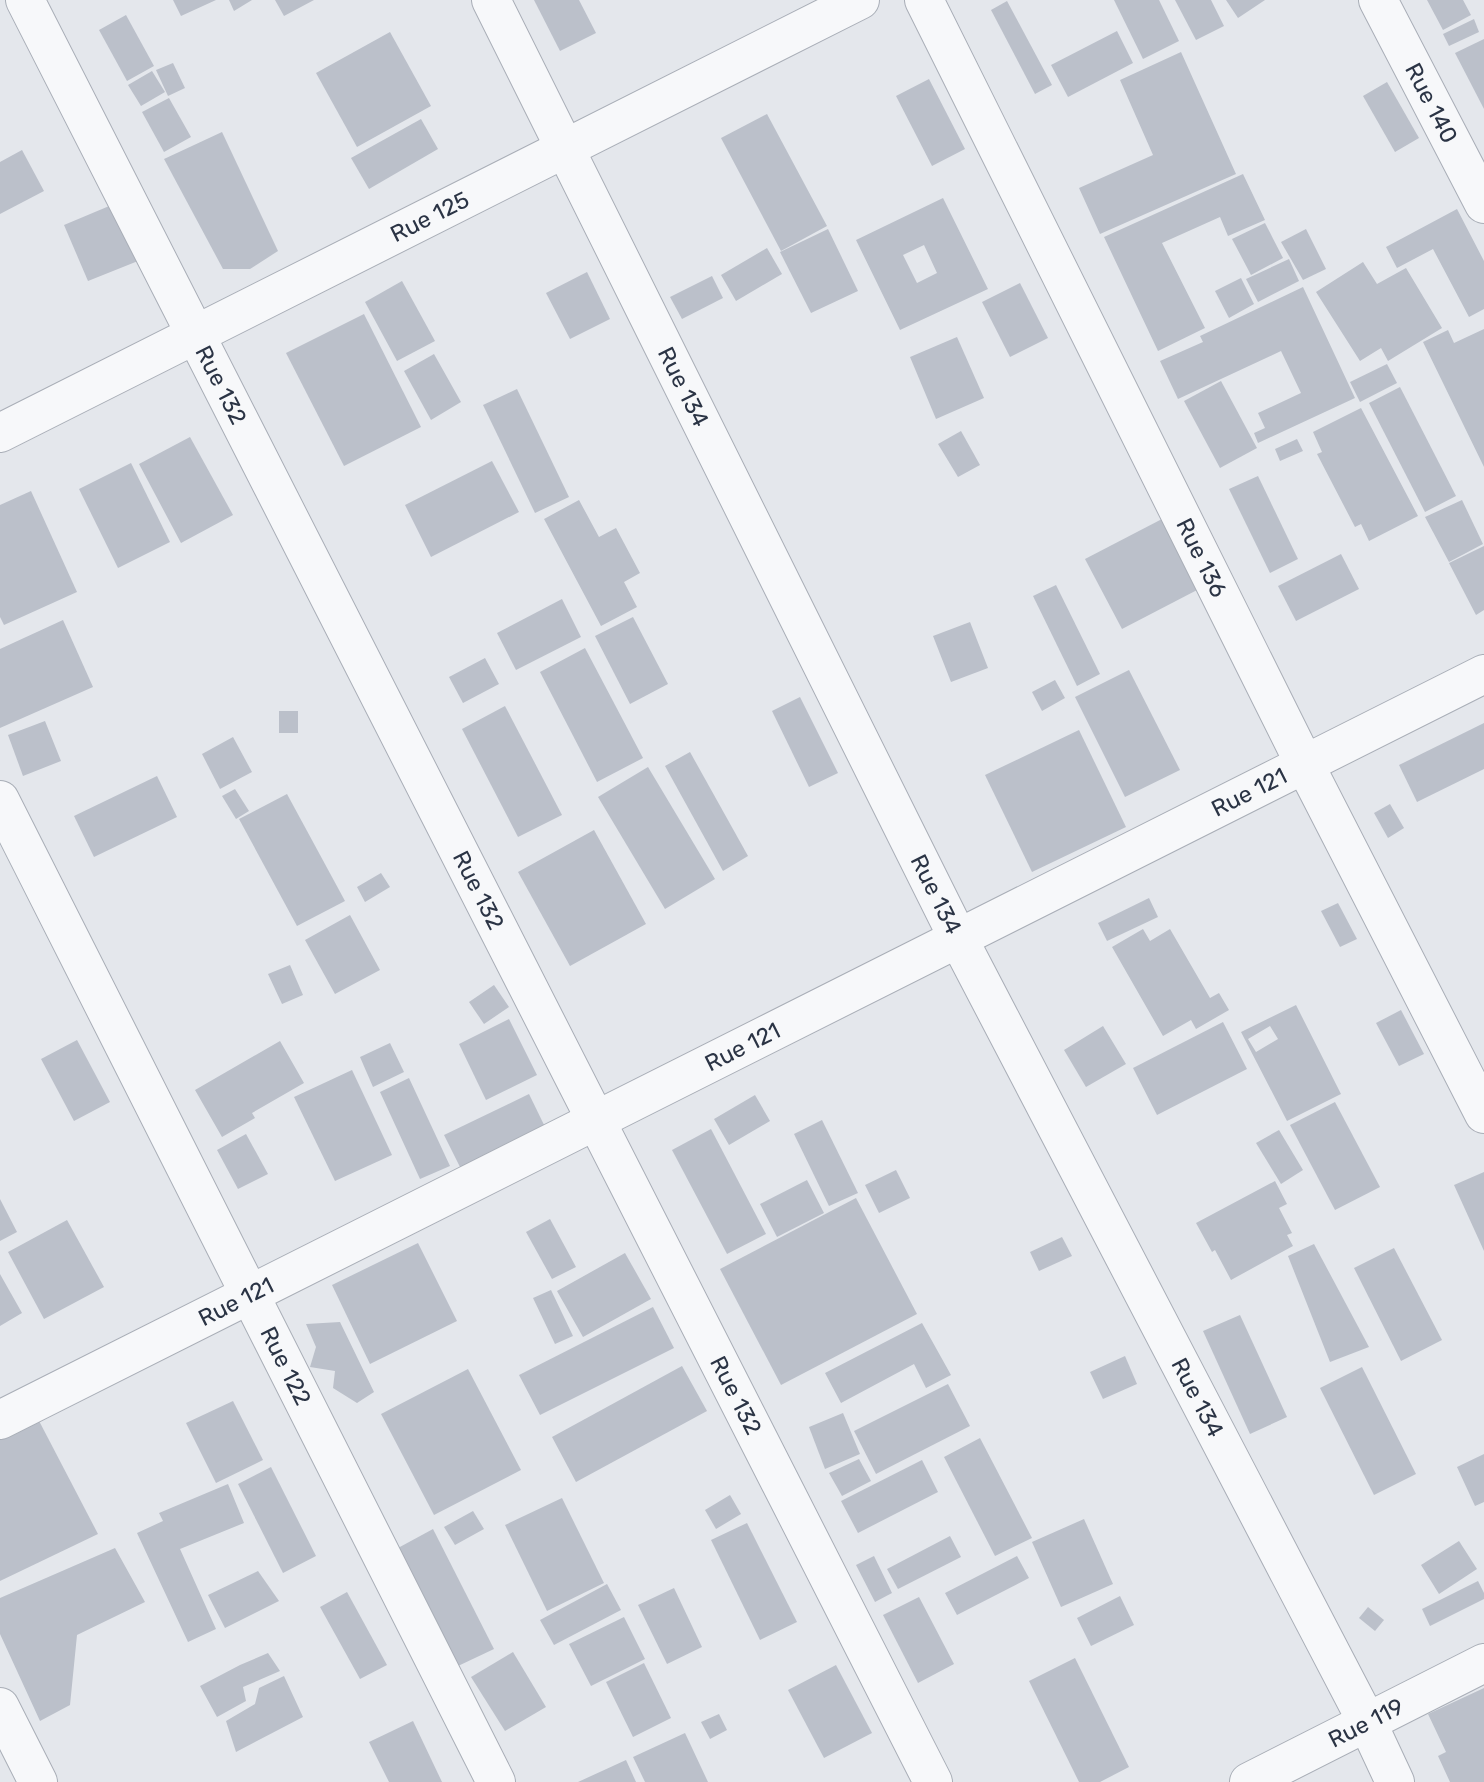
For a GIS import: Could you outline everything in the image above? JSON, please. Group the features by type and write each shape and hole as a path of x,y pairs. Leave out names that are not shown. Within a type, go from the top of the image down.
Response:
{"street":[{"name":"Rue 132","path":"25,0 933,1782"},
{"name":"Rue 134","path":"491,0 958,938 1367,1722 1395,1782"},
{"name":"Rue 125","path":"0,433 860,0"},
{"name":"Rue 136","path":"924,0 1304,765 1484,1114"},
{"name":"Rue 140","path":"1378,0 1484,204"},
{"name":"Rue 121","path":"0,1420 1484,674"},
{"name":"Rue 122","path":"0,800 496,1782"},
{"name":"Rue 119","path":"1249,1782 1484,1663"},
{"path":"0,1707 38,1782"}],"building":[{"path":"173,0 216,0 181,16"},
{"path":"229,0 252,0 234,11"},
{"path":"275,0 314,0 284,16"},
{"path":"534,0 579,0 596,33 560,51"},
{"path":"1114,0 1159,0 1179,41 1143,59"},
{"path":"1175,0 1211,0 1224,26 1196,40"},
{"path":"1226,0 1265,0 1238,18"},
{"path":"1427,0 1463,0 1471,15 1443,30"},
{"path":"1007,1 1052,85 1035,94 991,10"},
{"path":"126,15 154,66 127,81 99,30"},
{"path":"1474,19 1479,32 1449,46 1443,34"},
{"path":"1117,31 1133,63 1068,97 1051,65"},
{"path":"390,32 431,106 357,147 316,73"},
{"path":"1484,39 1484,109 1455,53"},
{"path":"1181,52 1236,174 1100,234 1079,188 1153,155 1120,80"},
{"path":"173,63 185,88 168,96 156,70"},
{"path":"152,71 165,92 141,106 128,85"},
{"path":"929,79 965,149 932,166 896,96"},
{"path":"1387,82 1419,138 1395,152 1363,96"},
{"path":"169,98 191,137 164,152 142,112"},
{"path":"767,114 827,226 781,251 721,138"},
{"path":"421,119 438,149 369,189 351,158"},
{"path":"222,132 278,251 250,269 223,269 164,159"},
{"path":"22,150 44,191 0,214 0,162"},
{"path":"1243,174 1265,220 1228,236 1220,217 1162,243 1205,328 1158,351 1104,237"},
{"path":"943,198 988,289 900,330 856,240","holes":["924,245 937,273 917,283 903,255"]},
{"path":"114,204 138,261 88,281 64,225"},
{"path":"1457,209 1484,261 1484,309 1469,317 1433,249 1397,268 1386,247"},
{"path":"1265,223 1283,258 1251,275 1232,239"},
{"path":"828,229 858,291 811,313 780,252"},
{"path":"1306,229 1326,269 1303,280 1281,242"},
{"path":"767,248 782,274 736,301 721,275"},
{"path":"1289,259 1299,281 1258,302 1246,279"},
{"path":"1363,262 1377,284 1406,268 1442,328 1388,361 1381,348 1360,361 1316,292"},
{"path":"587,272 610,319 570,339 546,293"},
{"path":"712,276 723,298 682,319 670,297"},
{"path":"1241,278 1254,304 1229,318 1215,291"},
{"path":"402,281 435,341 397,361 365,302"},
{"path":"1020,283 1048,338 1010,357 982,302"},
{"path":"1303,287 1355,398 1258,443 1254,433 1265,428 1258,413 1301,393 1281,351 1178,399 1160,361 1203,342 1200,336"},
{"path":"364,314 421,427 344,466 286,353"},
{"path":"1484,329 1484,467 1423,342 1448,330 1454,343"},
{"path":"957,337 984,398 936,419 910,357"},
{"path":"434,354 461,402 431,420 404,371"},
{"path":"1387,364 1397,383 1360,402 1350,382"},
{"path":"1221,381 1257,448 1220,468 1184,401"},
{"path":"1400,387 1456,496 1425,512 1369,403"},
{"path":"517,389 569,497 535,513 483,405"},
{"path":"1361,408 1418,516 1369,541 1361,524 1355,527 1317,454 1322,452 1313,432"},
{"path":"961,431 980,465 958,477 938,444"},
{"path":"190,437 233,515 181,543 139,464"},
{"path":"1297,439 1303,451 1280,461 1275,449"},
{"path":"492,461 519,512 431,557 405,505"},
{"path":"131,463 170,542 118,568 79,489"},
{"path":"1258,476 1298,559 1270,573 1229,489"},
{"path":"31,491 77,592 4,625 0,617 0,505"},
{"path":"579,500 599,537 616,528 640,573 624,582 637,607 601,626 544,519"},
{"path":"1462,500 1483,544 1449,562 1425,517"},
{"path":"1162,519 1199,589 1122,629 1085,559"},
{"path":"1484,546 1484,610 1476,615 1449,563"},
{"path":"1341,554 1359,589 1296,621 1278,586"},
{"path":"1056,585 1100,674 1077,686 1033,596"},
{"path":"562,599 581,637 516,670 497,633"},
{"path":"633,617 668,684 630,704 595,636"},
{"path":"63,620 93,687 0,728 0,649"},
{"path":"970,622 988,668 951,682 933,636"},
{"path":"585,648 643,758 597,782 540,672"},
{"path":"485,658 499,684 463,703 449,677"},
{"path":"1129,670 1180,770 1125,797 1075,697"},
{"path":"1055,680 1065,698 1042,711 1032,692"},
{"path":"800,697 838,773 809,787 772,711"},
{"path":"505,706 562,815 518,837 462,729"},
{"path":"279,711 298,711 298,733 279,733"},
{"path":"45,721 61,761 23,776 8,735"},
{"path":"1484,723 1484,769 1417,802 1399,765"},
{"path":"1079,730 1126,827 1032,872 985,775"},
{"path":"233,737 252,772 220,789 202,754"},
{"path":"690,752 748,856 723,871 665,766"},
{"path":"648,767 715,879 665,909 598,797"},
{"path":"157,776 177,817 94,857 74,816"},
{"path":"235,789 249,811 236,819 222,796"},
{"path":"287,794 345,901 297,926 239,819"},
{"path":"1390,804 1404,828 1388,838 1374,813"},
{"path":"594,830 646,924 570,966 518,872"},
{"path":"381,873 390,887 365,902 357,887"},
{"path":"1149,898 1158,917 1107,941 1098,923"},
{"path":"1338,903 1357,939 1340,947 1321,911"},
{"path":"350,915 380,970 335,994 305,940"},
{"path":"1143,929 1150,941 1170,929 1210,998 1219,993 1229,1010 1196,1029 1191,1020 1163,1036 1112,947"},
{"path":"290,965 303,995 282,1004 268,974"},
{"path":"494,985 509,1007 484,1024 469,1002"},
{"path":"1296,1005 1341,1094 1287,1121 1241,1032","holes":["1270,1026 1278,1039 1256,1052 1248,1039"]},
{"path":"1401,1010 1424,1054 1399,1066 1376,1023"},
{"path":"509,1019 537,1075 486,1100 459,1044"},
{"path":"1223,1022 1247,1069 1157,1115 1133,1068"},
{"path":"1103,1026 1126,1064 1086,1087 1064,1050"},
{"path":"77,1040 110,1102 74,1121 41,1059"},
{"path":"280,1041 304,1083 252,1113 255,1118 222,1137 195,1090"},
{"path":"390,1043 404,1072 373,1087 360,1057"},
{"path":"352,1070 392,1155 335,1181 294,1097"},
{"path":"409,1078 450,1166 420,1179 380,1092"},
{"path":"529,1094 547,1131 462,1171 444,1135"},
{"path":"755,1095 770,1121 729,1145 714,1119"},
{"path":"1335,1102 1380,1187 1335,1210 1290,1125"},
{"path":"822,1120 858,1193 829,1206 794,1134"},
{"path":"711,1129 766,1234 727,1254 672,1150"},
{"path":"1279,1130 1303,1170 1281,1184 1256,1143"},
{"path":"246,1134 268,1174 238,1189 217,1150"},
{"path":"896,1170 910,1198 879,1213 865,1185"},
{"path":"1484,1172 1484,1251 1454,1185"},
{"path":"807,1180 824,1213 777,1237 760,1204"},
{"path":"1275,1181 1287,1204 1279,1208 1292,1233 1287,1235 1293,1246 1231,1280 1196,1223"},
{"path":"856,1198 917,1314 781,1385 720,1269"},
{"path":"0,1199 17,1232 0,1241"},
{"path":"550,1219 576,1267 552,1279 526,1232"},
{"path":"67,1220 104,1287 44,1319 8,1252"},
{"path":"1062,1237 1072,1256 1039,1271 1030,1252"},
{"path":"418,1243 457,1321 370,1364 332,1285"},
{"path":"1314,1244 1369,1347 1330,1362 1288,1256"},
{"path":"1394,1248 1442,1340 1401,1361 1354,1268"},
{"path":"625,1253 651,1299 583,1337 557,1291"},
{"path":"0,1274 22,1313 0,1326"},
{"path":"551,1290 573,1336 555,1344 533,1298"},
{"path":"653,1307 674,1348 540,1415 519,1375"},
{"path":"1240,1315 1287,1417 1250,1434 1203,1331"},
{"path":"340,1322 374,1392 357,1403 333,1388 335,1371 310,1367 316,1347 306,1324"},
{"path":"922,1323 951,1375 926,1388 914,1364 841,1403 825,1373"},
{"path":"1125,1356 1137,1384 1103,1399 1090,1372"},
{"path":"682,1366 707,1411 576,1482 552,1437"},
{"path":"1362,1367 1416,1474 1374,1495 1320,1388"},
{"path":"468,1369 521,1470 434,1515 381,1414"},
{"path":"948,1384 970,1426 876,1474 854,1431"},
{"path":"233,1401 263,1460 216,1483 186,1423"},
{"path":"843,1413 860,1454 825,1469 809,1427"},
{"path":"37,1417 98,1534 0,1581 0,1434"},
{"path":"980,1438 1032,1538 995,1556 944,1457"},
{"path":"1484,1454 1484,1502 1475,1506 1457,1467"},
{"path":"859,1459 871,1481 842,1496 829,1473"},
{"path":"922,1460 938,1492 858,1533 841,1501"},
{"path":"271,1467 316,1556 283,1573 238,1484"},
{"path":"228,1484 244,1523 180,1549 216,1629 188,1642 137,1533 163,1521 159,1513"},
{"path":"730,1495 741,1514 716,1529 705,1510"},
{"path":"562,1498 604,1583 547,1611 505,1525"},
{"path":"473,1511 484,1529 455,1545 444,1527"},
{"path":"1084,1519 1113,1584 1061,1607 1032,1542"},
{"path":"747,1523 797,1622 760,1640 711,1540"},
{"path":"433,1529 494,1649 458,1666 398,1548"},
{"path":"950,1536 961,1557 898,1589 887,1569"},
{"path":"1459,1541 1477,1569 1439,1594 1421,1565"},
{"path":"115,1548 145,1602 77,1635 70,1705 40,1721 0,1634 0,1598"},
{"path":"874,1556 892,1593 875,1602 856,1565"},
{"path":"1017,1556 1029,1578 957,1615 945,1593"},
{"path":"258,1571 279,1601 225,1628 208,1595"},
{"path":"1478,1581 1484,1599 1430,1626 1422,1609"},
{"path":"607,1584 621,1610 554,1645 540,1620"},
{"path":"674,1588 702,1647 667,1664 638,1605"},
{"path":"347,1592 387,1665 360,1679 320,1607"},
{"path":"1120,1596 1134,1625 1091,1646 1077,1618"},
{"path":"919,1597 954,1664 918,1683 883,1615"},
{"path":"1368,1607 1384,1620 1375,1631 1359,1618"},
{"path":"624,1617 645,1659 591,1686 569,1644"},
{"path":"513,1652 546,1707 505,1731 471,1677"},
{"path":"268,1653 280,1671 243,1687 246,1701 217,1717 200,1686"},
{"path":"1075,1658 1129,1767 1100,1782 1079,1782 1029,1681"},
{"path":"644,1663 671,1718 633,1737 606,1682"},
{"path":"836,1665 872,1733 824,1758 788,1690"},
{"path":"284,1676 303,1717 236,1752 226,1721 255,1704 259,1688"},
{"path":"1484,1688 1484,1782 1450,1782 1438,1756 1446,1752 1428,1714"},
{"path":"719,1714 727,1730 710,1739 701,1722"},
{"path":"413,1721 442,1782 389,1782 369,1742"},
{"path":"685,1733 708,1782 645,1782 633,1757"},
{"path":"626,1760 636,1782 578,1782"}]}
